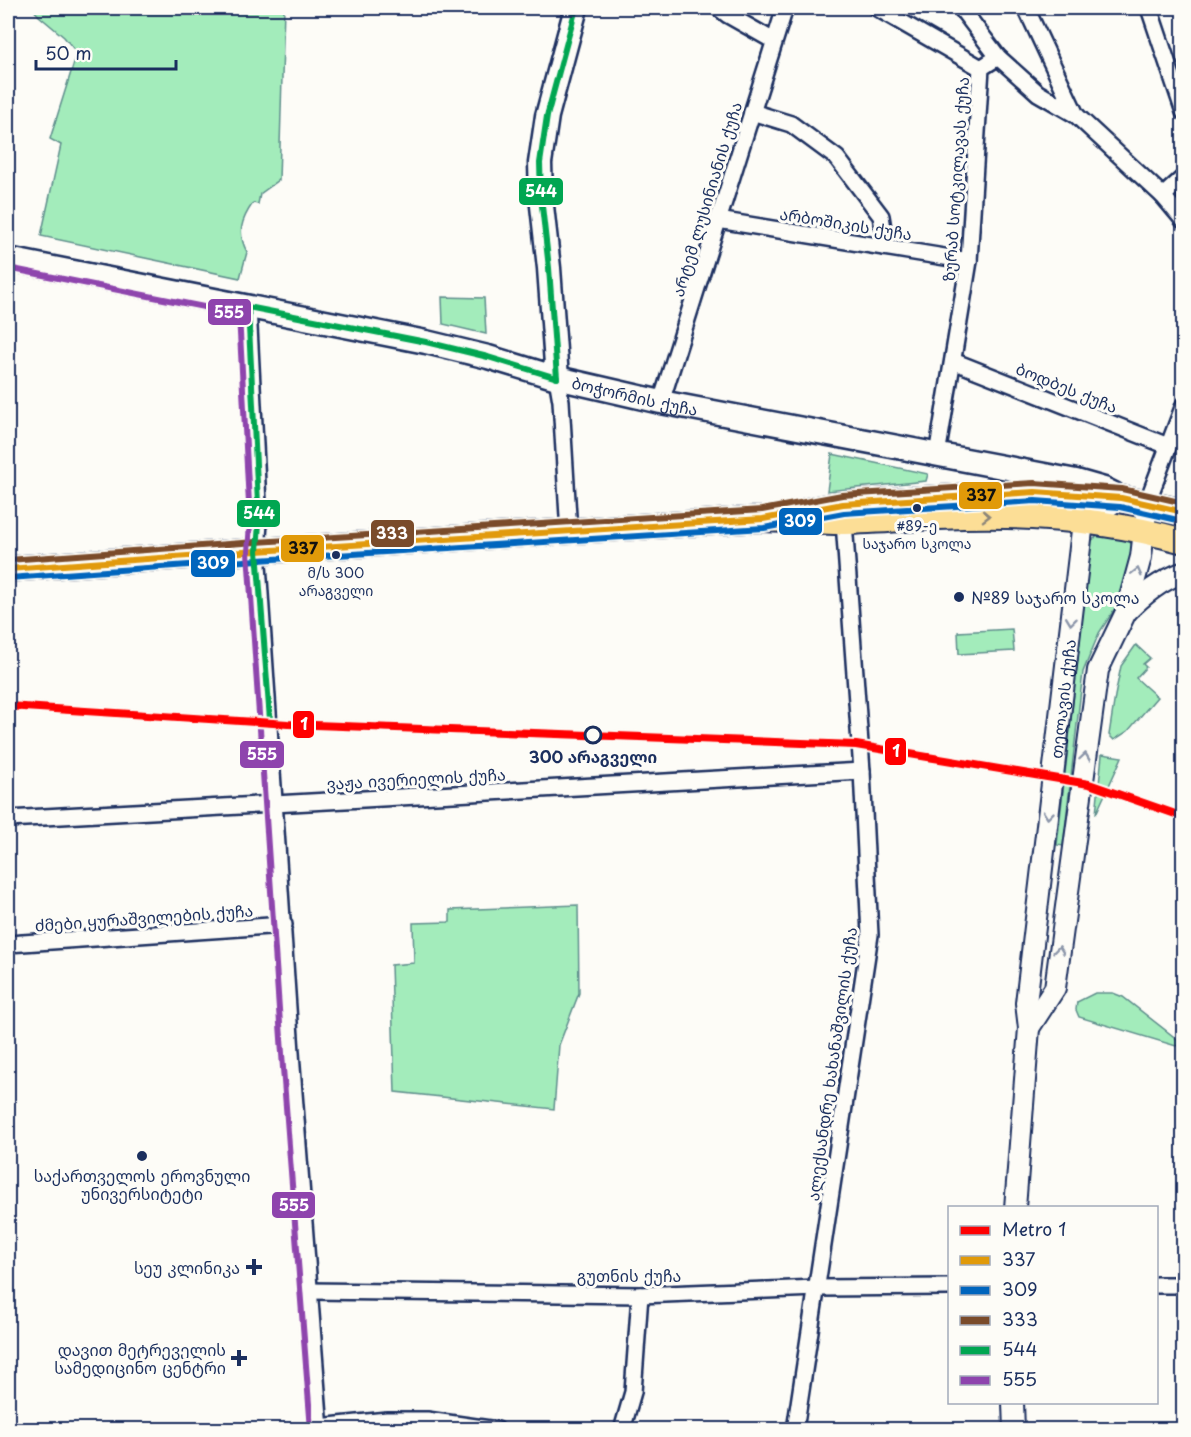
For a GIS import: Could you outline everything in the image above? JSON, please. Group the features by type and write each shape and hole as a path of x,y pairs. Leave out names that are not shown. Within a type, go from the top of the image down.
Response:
{"main road":[{"path":"557,378 540,163 547,116 576,8"},
{"name":"ბოჭორმის ქუჩა","path":"8,259 426,342 488,357 557,378 661,402 1076,481 1104,489 1121,498"},
{"path":"763,519 843,504 1035,492 1121,498 1184,512"},
{"path":"8,569 763,519 844,522 966,516 1083,522 1184,541"}],"street":[{"path":"719,8 774,41"},
{"name":"არტემ ლუსინიანის ქუჩა","path":"661,402 785,8"},
{"path":"877,8 981,68"},
{"path":"961,8 998,57 1038,93 1076,115 1163,196 1184,221"},
{"path":"1026,8 1076,115"},
{"path":"1149,8 1184,112"},
{"name":"ზურაბ სოტკილავას ქუჩა","path":"937,454 969,261 981,68 998,57"},
{"path":"752,112 791,124 837,158 881,216 886,247"},
{"path":"1163,196 1184,177"},
{"name":"არბოშიკის ქუჩა","path":"718,220 969,261"},
{"path":"248,307 259,523 258,551 320,1428 387,1420 427,1419 497,1430"},
{"name":"ბოდბეს ქუჩა","path":"953,361 1168,446"},
{"path":"557,378 561,401 569,533"},
{"path":"1147,503 1184,405"},
{"path":"1083,522 1121,498"},
{"name":"თელავის ქუჩა","path":"1029,1028 1055,988 1098,670 1126,612 1141,557 1147,503"},
{"name":"ალექსანდრე ხახანაშვილის ქუჩა","path":"795,1430 870,935 862,771 844,522"},
{"name":"თელავის ქუჩა","path":"1015,1206 1029,1028 1026,1003 1083,522"},
{"name":"თელავის ქუჩა","path":"1126,612 1147,592 1184,572"},
{"name":"ვაჟა ივერიელის ქუჩა","path":"8,819 862,771"},
{"name":"ძმები ყურაშვილების ქუჩა","path":"8,944 284,925"},
{"path":"1158,1285 1184,1285"},
{"name":"გუთნის ქუჩა","path":"309,1291 640,1294 817,1288 948,1287"},
{"path":"622,1430 633,1392 640,1294"},
{"path":"1013,1404 1014,1430"}],"green space":[{"path":"32,8 284,8 279,180 260,194 258,204 253,203 243,221 241,233 247,252 240,278 41,236 61,145 50,139 77,53 64,37"},
{"path":"442,297 484,298 486,334 443,324"},
{"path":"832,454 928,474 926,481 827,491"},
{"path":"1099,535 1129,540 1133,548 1132,568 1125,593 1099,633 1083,672 1063,846 1057,845 1091,541"},
{"path":"1012,629 1014,651 959,654 958,632"},
{"path":"1136,645 1150,658 1143,664 1146,667 1136,678 1157,697 1128,731 1114,740 1109,735 1121,666"},
{"path":"1102,755 1122,757 1096,814"},
{"path":"578,905 579,993 559,1045 554,1109 395,1092 391,965 414,963 413,923 450,922 450,910"},
{"path":"1095,993 1113,993 1123,997 1178,1040 1179,1044 1176,1046 1079,1017 1076,1010 1077,1002"}],"metro line":[{"name":"1","path":"8,706 288,724 856,745 1089,784 1184,817"}],"transit line":[{"name":"544","path":"557,378 540,163 547,116 576,8"},
{"name":"555","path":"8,268 239,314 250,523 248,552 283,1068 311,1430"},
{"name":"544","path":"248,307 259,523 257,551 270,720"},
{"name":"544","path":"248,307 426,342 488,357 557,378"},
{"name":"333","path":"8,560 762,510 842,495 1034,483 1122,489 1184,503"},
{"name":"337","path":"8,569 763,519 843,504 1035,492 1121,498 1184,512"},
{"name":"309","path":"9,578 764,528 844,513 1035,501 1120,507 1182,521"},
{"name":"555","path":"383,1430 430,1430"}],"place":[{"name":"#89-ე საჯარო სკოლა","path":"917,508"},
{"name":"მ/ს 300 არაგველი","path":"336,555"},
{"name":"№89 საჯარო სკოლა","path":"959,597"},
{"name":"300 არაგველი","path":"593,735"},
{"name":"საქართველოს ეროვნული უნივერსიტეტი","path":"142,1156"},
{"name":"სეუ კლინიკა","path":"254,1267"},
{"name":"დავით მეტრეველის სამედიცინო ცენტრი","path":"239,1358"}]}
